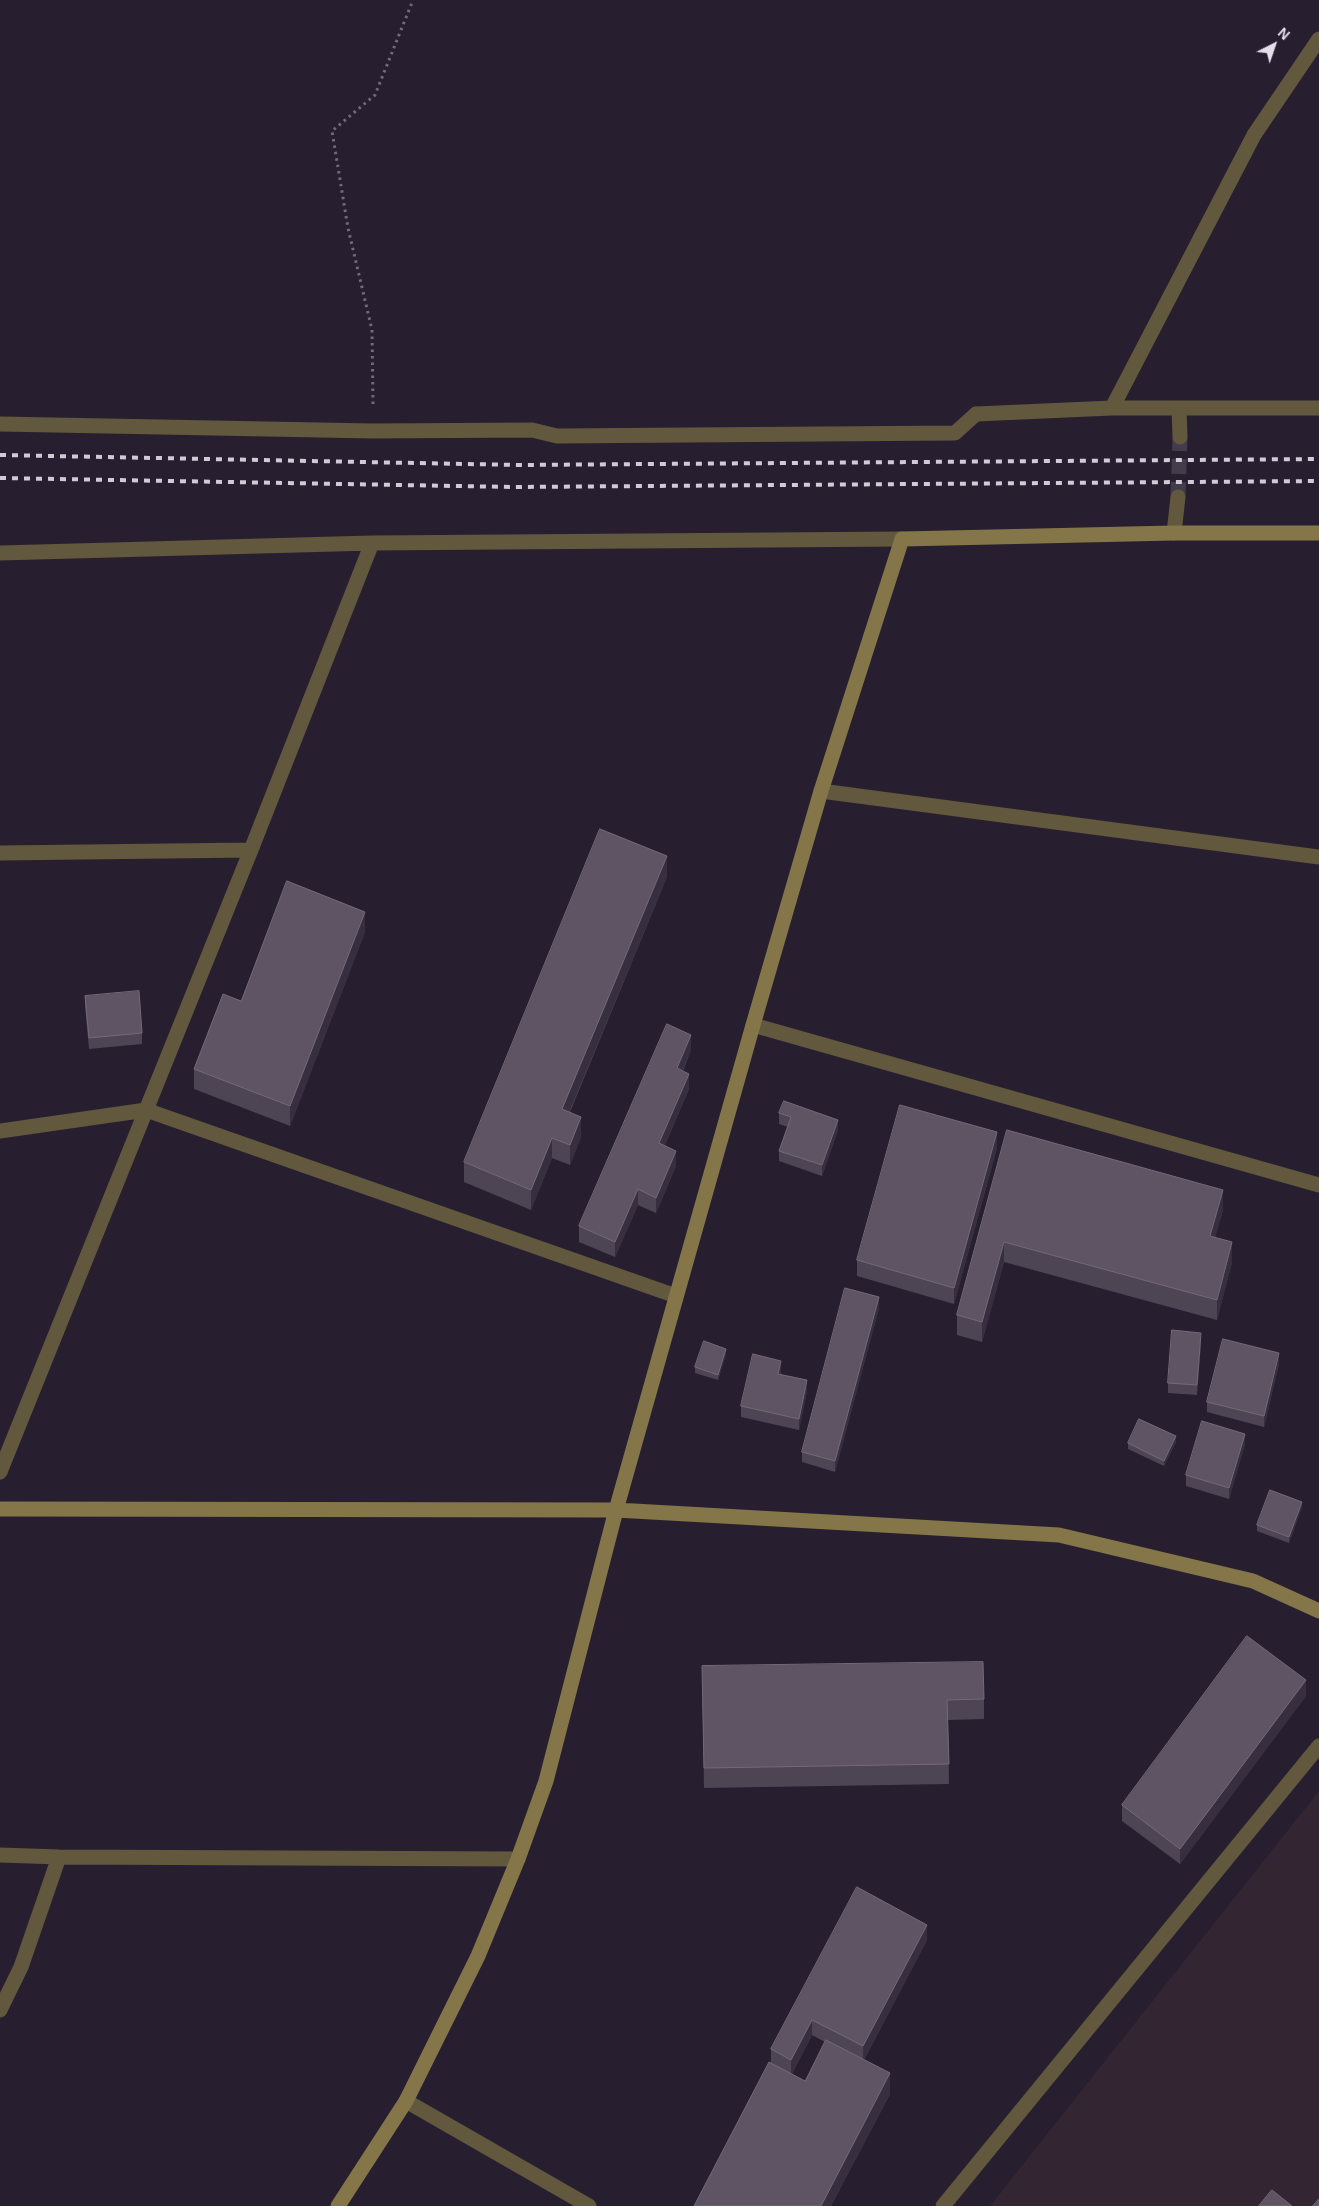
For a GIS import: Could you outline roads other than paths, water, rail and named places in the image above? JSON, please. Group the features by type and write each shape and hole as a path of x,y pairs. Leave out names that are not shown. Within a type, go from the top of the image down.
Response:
{"street":[{"path":"1112,408 1254,134 1319,39"},
{"path":"0,424 373,431 532,430 558,436 955,434 976,414 1112,408 1319,408"},
{"path":"1179,408 1180,437"},
{"path":"1174,533 1178,496"},
{"path":"0,553 372,543 902,539 1174,533 1319,533"},
{"path":"338,2206 406,2101 478,1956 518,1860 546,1781 616,1510 753,1025 822,790 902,539"},
{"path":"0,1472 251,850 372,543"},
{"path":"822,790 1319,857"},
{"path":"0,852 251,850"},
{"path":"753,1025 1319,1185"},
{"path":"0,1131 146,1110 676,1296"},
{"path":"0,1509 616,1510 1059,1535 1253,1581 1319,1610"},
{"path":"943,2206 1319,1746"},
{"path":"0,1855 518,1860"},
{"path":"0,2010 21,1966 59,1857"},
{"path":"406,2101 589,2206"}],"tunnel":[{"path":"1178,497 1180,437"}],"railway":[{"path":"0,455 519,465 1319,459"},
{"path":"0,478 514,487 1319,481"}]}
